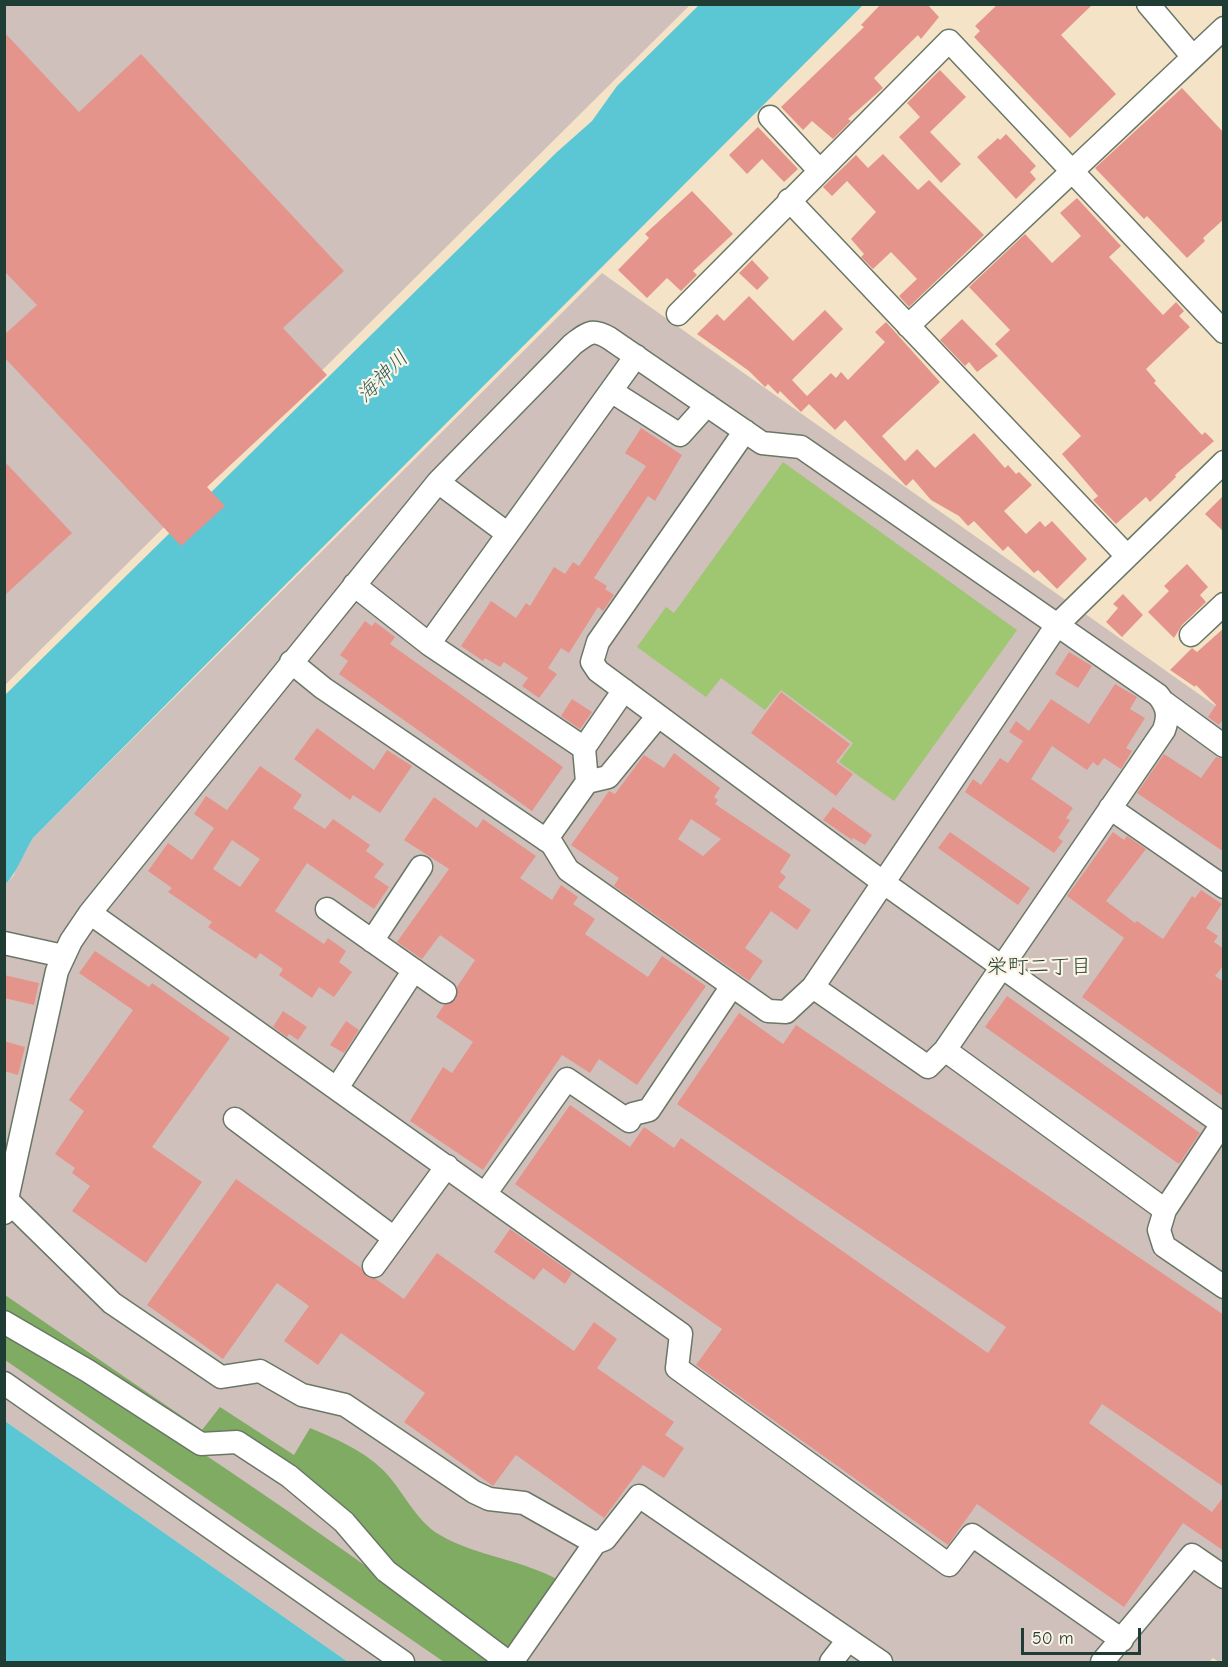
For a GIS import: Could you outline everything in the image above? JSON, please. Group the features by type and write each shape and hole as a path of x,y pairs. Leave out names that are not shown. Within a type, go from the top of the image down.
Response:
{"street":[{"path":"1148,4 1193,57"},
{"path":"908,326 1224,28"},
{"path":"678,314 949,41 1224,332"},
{"path":"770,117 819,170"},
{"path":"789,200 1127,556"},
{"path":"596,1544 524,1503 489,1498 474,1492 345,1405 302,1395 260,1371 221,1377 112,1303 6,1207 63,956 90,913 438,482 573,344 589,331 600,333 636,356 762,443 801,447 1158,696 1224,746"},
{"path":"429,644 636,356"},
{"path":"611,391 680,435 707,405"},
{"path":"746,431 594,650 592,662 598,671 884,883 1223,1125 1165,1210 1159,1230 1164,1246 1224,1287"},
{"path":"291,662 323,688 552,844 568,870 732,986 775,1013 786,1012 813,987 1057,625 1224,462"},
{"path":"438,482 508,534"},
{"path":"354,585 429,644 584,748"},
{"path":"1191,635 1224,604"},
{"path":"587,782 583,762 584,748 624,690"},
{"path":"813,987 928,1067 945,1050 1164,730 1168,712 1165,703"},
{"path":"546,840 587,782 608,777 658,716"},
{"path":"1110,808 1224,887"},
{"path":"372,941 421,867"},
{"path":"327,909 445,992"},
{"path":"90,913 681,1334 677,1368 949,1565 972,1534 1122,1640"},
{"path":"4,943 63,956"},
{"path":"337,1088 414,970"},
{"path":"485,1194 567,1078 629,1121 633,1114 649,1110 732,986"},
{"path":"945,1050 1165,1210"},
{"path":"235,1119 394,1238"},
{"path":"374,1266 447,1166"},
{"path":"4,1322 88,1371 201,1444 237,1442 289,1476 344,1522 386,1571 510,1662 596,1544 605,1539 639,1496 881,1662"},
{"path":"4,1383 403,1662"},
{"path":"1102,1662 1192,1555 1224,1577"},
{"path":"831,1662 848,1640"}],"shaded area":[{"path":"5,5 690,5 5,685"},
{"path":"602,273 1223,711 1224,1658 1219,1662 1213,1658 1209,1662 348,1662 5,1421 5,885 14,875 16,865 33,838"}],"green space":[{"path":"783,462 1017,630 894,801 839,762 853,743 781,690 765,710 721,678 706,697 637,647 666,607 674,613"},
{"path":"5,1295 202,1430 220,1407 294,1455 310,1428 348,1445 374,1462 389,1477 423,1521 440,1535 560,1581 507,1654 393,1568 349,1518 5,1317"},
{"path":"5,1330 132,1407 256,1489 498,1662 444,1662 5,1360"}],"water":[{"name":"海神川","path":"699,5 863,5 33,838 5,885 5,695 557,152 592,121 617,86"},
{"path":"5,1421 348,1662 5,1662"}],"building":[{"path":"881,4 927,4 939,17 921,39 918,35 874,78 883,88 848,119 851,121 833,139 812,121 803,130 781,107 864,27 861,25"},
{"path":"998,4 1093,4 1061,35 1116,94 1070,138 974,37 980,31 975,26"},
{"path":"4,32 79,112 141,54 344,271 283,328 327,375 207,487 225,506 181,546 4,357 4,335 37,305 4,271"},
{"path":"940,70 966,97 930,132 961,164 941,183 899,137 920,117 907,103"},
{"path":"1182,88 1224,133 1224,219 1203,238 1205,241 1187,258 1147,216 1144,219 1095,168"},
{"path":"758,127 798,169 784,182 762,159 747,174 729,155"},
{"path":"1006,134 1036,166 1030,172 1036,179 1016,199 977,157 998,138 1000,140"},
{"path":"883,154 918,190 929,180 984,235 909,307 899,296 917,279 891,252 873,269 861,257 864,254 851,239 876,212 847,181 832,196 823,187 856,155 868,168"},
{"path":"692,191 733,234 693,271 697,275 681,291 667,278 647,298 618,270 649,238 645,234"},
{"path":"1077,198 1121,246 1109,257 1163,315 1176,302 1184,311 1179,316 1190,327 1146,369 1156,381 1154,383 1202,435 1205,432 1214,441 1175,475 1176,477 1150,502 1146,497 1116,524 1093,500 1098,496 1062,454 1081,436 995,344 1010,330 969,287 1025,234 1052,263 1081,236 1060,213"},
{"path":"752,260 769,278 757,290 739,273"},
{"path":"749,296 793,341 825,310 843,329 792,380 807,396 831,373 836,378 841,372 848,380 885,342 875,332 886,322 940,382 882,436 905,461 917,449 935,468 974,433 1005,468 1008,465 1032,485 1004,511 1026,534 1040,521 1045,527 1052,521 1087,559 1057,589 1038,570 1034,573 1008,546 1003,551 974,521 968,526 959,516 931,500 913,479 906,486 845,420 835,430 809,404 801,412 780,391 778,394 768,384 765,387 749,371 697,334 717,314 724,321"},
{"path":"962,319 998,356 977,372 969,362 965,366 940,340"},
{"path":"641,428 682,455 655,501 648,496 594,578 607,586 605,589 614,595 603,611 598,607 569,653 561,648 548,668 557,674 539,698 522,686 528,678 504,662 500,667 485,658 483,661 461,646 491,601 516,618 526,603 530,606 554,567 565,574 573,562 579,566 646,466 625,453"},
{"path":"4,461 72,533 4,596"},
{"path":"1224,495 1224,532 1205,514"},
{"path":"1187,564 1208,587 1200,595 1206,602 1182,625 1174,638 1148,612 1169,591 1164,586"},
{"path":"1123,594 1143,615 1122,637 1106,622 1118,608 1113,604"},
{"path":"365,621 372,626 375,622 395,637 390,644 563,767 532,811 339,674 348,661 340,655"},
{"path":"1224,628 1224,718 1219,725 1208,717 1216,705 1196,685 1195,687 1170,670 1192,648 1197,652"},
{"path":"1069,652 1092,666 1078,688 1055,674"},
{"path":"1115,684 1137,697 1130,709 1145,718 1126,748 1132,751 1121,769 1104,758 1098,766 1093,762 1087,770 1052,746 1031,779 1073,808 1066,818 1070,820 1058,838 1063,841 1054,853 965,792 973,779 981,785 1000,758 1008,763 1023,741 1009,732 1016,721 1029,731 1051,699 1089,724"},
{"path":"781,692 850,744 836,762 853,774 836,796 751,733"},
{"path":"572,699 592,712 580,729 561,716"},
{"path":"317,728 374,770 387,750 412,766 380,813 353,795 350,800 294,759"},
{"path":"674,753 720,788 714,797 718,800 715,804 791,855 780,872 786,877 778,887 811,910 797,930 771,911 745,948 763,961 749,981 614,886 619,878 571,845 609,791 615,794 644,755 664,768","holes":["691,819 721,839 703,856 678,839"]},
{"path":"1164,754 1201,778 1216,757 1224,759 1224,852 1137,793"},
{"path":"260,766 302,795 293,808 325,829 333,819 370,845 366,851 384,864 374,877 389,887 374,909 307,863 275,911 324,944 328,938 346,951 339,962 352,972 334,997 319,987 312,998 279,975 283,969 260,953 256,959 208,927 212,922 168,892 172,888 148,871 168,843 192,860 214,828 194,814 206,796 227,810","holes":["232,840 260,859 240,887 213,869"]},
{"path":"434,797 477,828 483,819 536,856 520,878 552,900 561,885 578,897 573,904 595,919 585,934 648,977 662,956 706,986 637,1085 599,1059 590,1073 562,1055 483,1170 410,1121 443,1067 452,1073 473,1042 436,1017 444,1005 456,999 457,987 475,960 440,935 422,959 397,942 449,869 404,840"},
{"path":"833,807 872,835 865,845 853,838 852,840 823,820"},
{"path":"950,832 1030,888 1018,905 938,848"},
{"path":"1113,832 1124,840 1127,836 1146,849 1106,901 1135,923 1137,921 1163,939 1192,896 1195,898 1201,890 1222,904 1206,928 1218,936 1214,942 1224,949 1224,965 1215,976 1224,982 1224,1097 1082,997 1124,938 1067,896"},
{"path":"95,951 149,987 152,983 230,1038 152,1147 202,1182 146,1263 72,1211 90,1186 72,1173 75,1168 55,1154 84,1111 69,1100 133,1010 79,973"},
{"path":"4,975 39,983 34,1005 4,998"},
{"path":"1007,996 1200,1133 1179,1164 985,1027"},
{"path":"283,1011 307,1027 298,1040 289,1034 287,1037 273,1027"},
{"path":"739,1013 783,1044 796,1025 1224,1315 1224,1487 1102,1404 1089,1423 1212,1512 1224,1496 1224,1551 1183,1523 1124,1607 977,1504 948,1545 696,1365 722,1329 515,1184 570,1105 630,1147 644,1127 674,1148 681,1138 988,1353 1006,1327 677,1104"},
{"path":"346,1021 359,1030 344,1053 330,1045"},
{"path":"4,1041 25,1047 18,1075 4,1071"},
{"path":"236,1179 361,1268 367,1277 376,1279 404,1299 437,1253 574,1351 594,1322 617,1339 597,1368 674,1422 665,1435 684,1448 664,1478 643,1465 604,1518 516,1455 493,1486 404,1422 425,1393 341,1333 318,1365 284,1341 309,1306 277,1283 223,1359 147,1305"},
{"path":"510,1229 572,1273 565,1284 543,1268 534,1280 494,1252"}],"district":[{"name":"栄町二丁目","path":"1039,967"}]}
